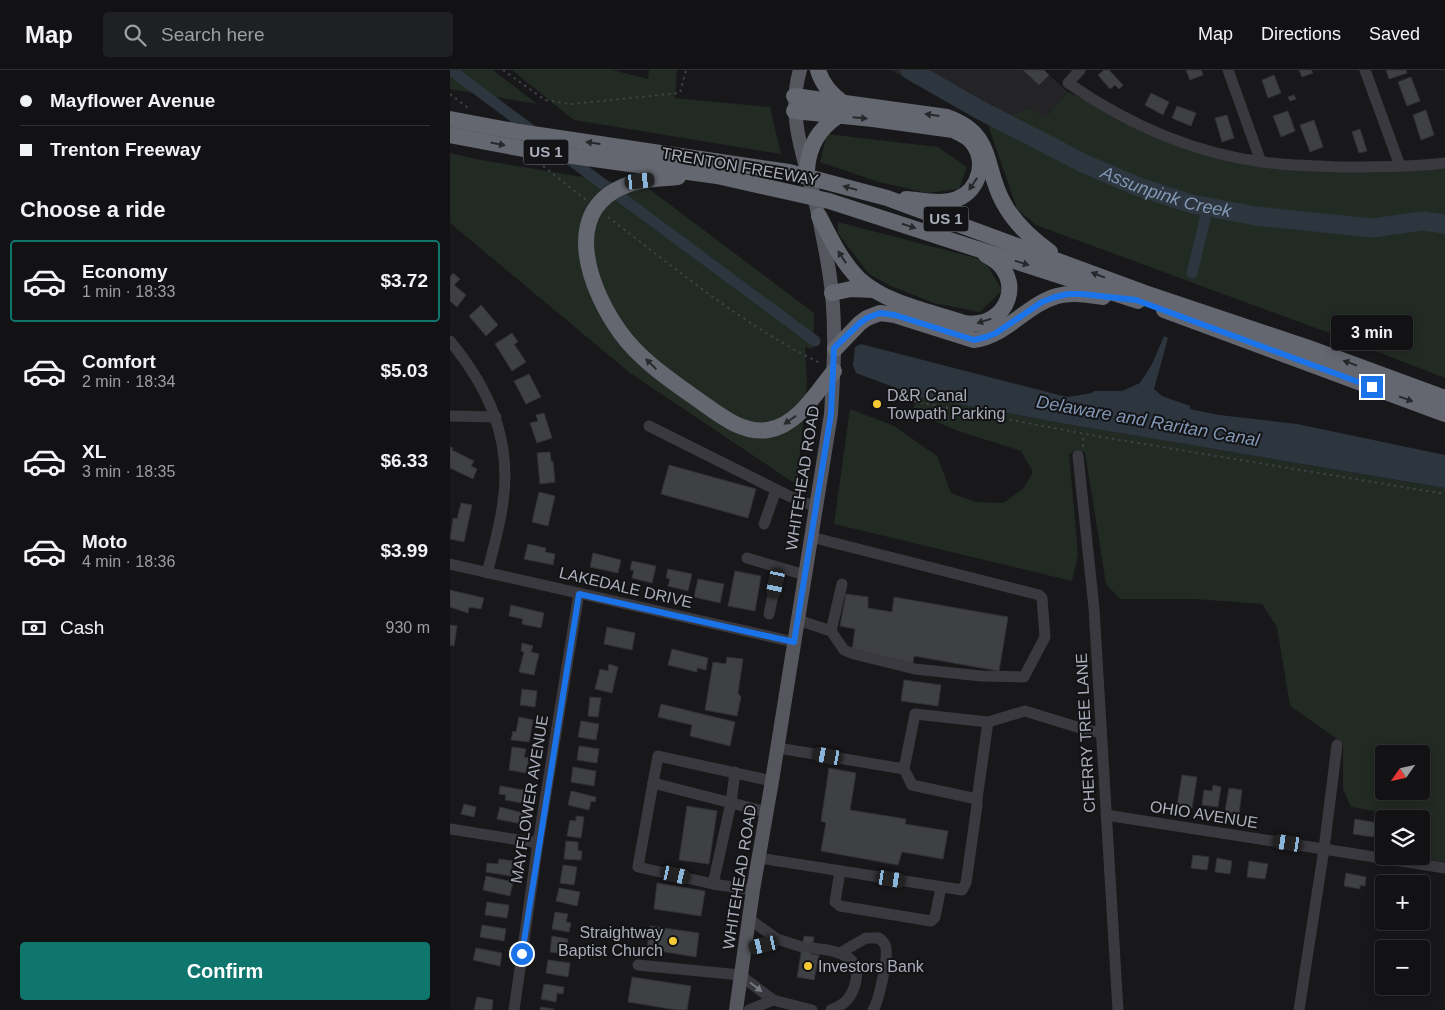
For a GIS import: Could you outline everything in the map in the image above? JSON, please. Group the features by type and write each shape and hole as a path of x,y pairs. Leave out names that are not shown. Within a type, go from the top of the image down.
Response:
{"highway":[{"path":"818,70 824,85 840,109 953,130 963,134 976,149 980,159 978,179 965,195 955,200 945,201 887,198"},
{"path":"794,104 947,117 958,121 969,128 984,147 996,186 1010,215 1036,241 1062,261"},
{"path":"807,169 808,154 813,142 819,132 840,109"},
{"name":"TRENTON FREEWAY","path":"450,119 520,132 641,166 788,172 830,182 887,198 1445,398"},
{"name":"TRENTON FREEWAY","path":"450,134 529,150 717,176 829,201 1136,300 1445,414"},
{"path":"641,166 622,187 597,206 587,228 586,252 590,276 600,299 620,333 654,368 715,412 742,428 767,430 789,421 810,402 837,350 867,318 880,313 886,313 974,340 996,333 1042,302 1055,297 1068,294 1082,294 1136,300"},
{"path":"819,216 843,259 858,277 874,290 894,300 964,323 980,323 994,318 1001,312 1009,294 1009,283 1001,265 994,259 959,242"},
{"path":"832,292 851,289 874,290"}],"main road":[{"name":"WHITEHEAD ROAD","path":"736,1010 753,890 778,748 831,414 837,350 832,292 819,216 794,104 799,70"}],"street":[{"path":"1080,70 1068,82 1119,115 1167,137 1202,149 1261,162 1299,166 1400,166 1445,163"},
{"path":"1228,70 1261,162"},
{"path":"1365,70 1400,166"},
{"path":"450,341 467,361 482,385 496,417 503,454 505,478 503,503 487,573"},
{"path":"450,416 496,417"},
{"path":"649,426 776,490 816,507"},
{"name":"CHERRY TREE LANE","path":"1078,456 1094,608 1118,1010"},
{"path":"764,524 776,490"},
{"path":"798,620 831,631 844,650 854,654 915,669 1020,678 1026,675 1045,637 1042,598 1039,595 811,537"},
{"path":"747,558 805,575"},
{"name":"LAKEDALE DRIVE","path":"450,564 794,642"},
{"path":"769,614 779,568"},
{"path":"831,631 842,584"},
{"name":"MAYFLOWER AVENUE","path":"514,1010 538,843 579,594"},
{"path":"977,799 912,785 904,769 915,714 988,722 1025,712 1090,731 1101,732"},
{"path":"759,858 962,890 966,883 988,722"},
{"path":"1299,1010 1324,849 1337,745"},
{"path":"778,748 904,769"},
{"path":"753,890 714,884 638,867 658,756 772,781"},
{"path":"714,884 731,803 735,772"},
{"path":"654,783 767,812"},
{"name":"OHIO AVENUE","path":"1106,815 1445,868"},
{"path":"450,829 538,843"},
{"path":"840,871 835,902 840,906 931,921 935,917 941,887"},
{"path":"749,919 777,939 807,948 823,948 840,953 853,962 857,972 855,984 845,1002 831,1010"},
{"path":"840,953 866,938 879,938 884,942 886,952 880,993 873,1010"},
{"path":"744,949 767,944 777,939"},
{"path":"638,964 740,975 773,1000 812,1010"},
{"path":"750,1010 773,1000"}],"path":[{"path":"503,70 544,100 571,104 680,93 686,70"},
{"path":"450,94 474,112"},
{"path":"536,161 591,204"},
{"path":"607,216 755,326 796,352 837,350"},
{"path":"901,399 1105,438 1445,494"}],"shaded area":[{"path":"450,70 493,70 537,104 450,89"},
{"path":"512,70 612,70 648,79 649,70 677,70 675,98 770,107 781,154 574,120"},
{"path":"890,70 1043,70 1068,92 1046,117 1029,108 988,125"},
{"path":"1068,92 1223,159 1388,169 1445,160 1445,378 1332,334 1036,225 1017,209 988,125 1029,108 1046,117"},
{"path":"827,134 938,147 967,167 959,189 927,193 879,182 820,162"},
{"path":"450,153 648,188 814,313 813,349 805,347 807,383 797,485 630,373 450,223"},
{"path":"838,222 984,260 1002,290 980,312 934,303 891,286 869,274 838,233"},
{"path":"920,397 1072,425 1445,488 1445,862 1430,860 1430,810 1375,811 1351,807 1343,789 1343,743 1290,706 1277,627 1262,604 1195,599 1120,599 1106,584 1085,452 1069,453 1078,555 1072,581 834,524 850,409 894,426 937,456 951,493 976,502 1003,503 1023,489 1033,472 1021,451 958,431 911,411"}],"water":[{"path":"1164,336 1168,338 1154,389 1162,396 1190,406 1190,409 1219,415 1297,424 1445,455 1445,488 1072,425 920,397 856,373 853,365 855,347 861,344 1067,397 1092,393 1094,391 1122,391 1140,383 1152,364"}],"building":[{"path":"1023,70 1044,70 1049,75 1039,85"},
{"path":"1104,70 1109,70 1123,85 1119,89 1115,85 1110,89 1098,75"},
{"path":"1186,70 1201,70 1203,75 1190,80"},
{"path":"1299,70 1311,70 1313,73 1302,77"},
{"path":"1386,70 1406,70 1407,73 1389,79"},
{"path":"1274,75 1281,93 1268,98 1262,80"},
{"path":"1411,77 1420,101 1407,106 1398,82"},
{"path":"1151,93 1169,102 1163,115 1145,105"},
{"path":"1294,95 1296,99 1290,101 1288,97"},
{"path":"1177,106 1196,113 1191,126 1172,118"},
{"path":"1426,110 1434,135 1421,140 1413,115"},
{"path":"1288,111 1295,131 1281,137 1273,116"},
{"path":"1227,115 1234,138 1222,142 1215,118"},
{"path":"1314,120 1323,147 1310,152 1300,125"},
{"path":"1360,129 1367,151 1359,153 1352,132"},
{"path":"453,273 460,279 454,285 466,295 457,307 450,301 450,277"},
{"path":"481,305 498,325 486,336 469,316"},
{"path":"512,333 518,342 514,344 526,362 512,371 495,344"},
{"path":"529,374 541,397 526,404 514,381"},
{"path":"544,413 552,438 537,443 530,423 538,421 536,415"},
{"path":"450,447 453,448 452,450 474,461 471,466 477,469 473,479 450,468"},
{"path":"550,452 555,482 540,484 537,453"},
{"path":"669,465 756,489 748,518 661,494"},
{"path":"539,492 555,496 548,526 532,522"},
{"path":"461,503 472,505 464,542 450,539 453,518 457,519"},
{"path":"528,544 546,548 545,552 555,554 553,565 524,559"},
{"path":"593,553 621,560 618,573 590,567"},
{"path":"632,561 656,566 652,583 632,578 634,570 630,570"},
{"path":"668,569 692,574 688,591 668,586 670,579 666,578"},
{"path":"735,571 761,576 755,611 728,606"},
{"path":"698,579 724,584 720,603 694,597"},
{"path":"450,590 484,598 481,609 469,607 468,613 450,607"},
{"path":"846,594 868,597 868,608 892,612 894,597 1008,617 999,671 914,656 913,663 852,651 855,629 840,626"},
{"path":"511,605 544,613 541,628 522,624 523,619 509,616"},
{"path":"450,625 457,626 454,646 450,645"},
{"path":"607,627 635,633 632,650 604,644"},
{"path":"522,643 533,646 531,652 539,654 534,675 519,672 524,652 521,651"},
{"path":"672,649 708,658 706,670 697,668 697,672 668,665"},
{"path":"727,657 743,659 738,693 741,697 737,716 705,710 713,662 726,664"},
{"path":"609,664 618,667 612,693 595,689 600,669 608,671"},
{"path":"904,680 941,685 938,706 901,701"},
{"path":"522,689 537,691 535,707 520,705"},
{"path":"590,697 601,698 598,717 588,716"},
{"path":"661,704 735,722 730,746 690,736 692,725 658,717"},
{"path":"519,717 533,720 529,742 511,740 513,731 516,732"},
{"path":"581,721 599,724 596,740 578,737"},
{"path":"579,746 599,749 597,763 577,760"},
{"path":"512,747 526,749 524,757 529,758 526,773 509,770"},
{"path":"573,767 596,771 594,786 571,782"},
{"path":"829,768 856,773 850,810 906,819 905,824 948,831 943,859 902,852 898,865 821,851 826,823 821,821"},
{"path":"1182,775 1197,777 1192,808 1177,806"},
{"path":"1213,785 1221,787 1218,807 1202,805 1204,790 1212,791"},
{"path":"500,786 524,790 522,803 505,800 506,795 499,794"},
{"path":"1229,788 1242,790 1239,814 1225,812"},
{"path":"571,791 596,797 595,802 591,801 589,810 568,805"},
{"path":"464,804 476,807 474,817 461,814"},
{"path":"687,806 717,811 709,864 679,860"},
{"path":"500,807 523,813 521,824 497,819"},
{"path":"576,816 584,817 581,838 567,836 570,820 576,821"},
{"path":"1355,819 1375,822 1375,834 1373,837 1353,834"},
{"path":"566,841 578,842 578,851 582,851 581,860 564,859"},
{"path":"1193,855 1209,857 1207,870 1191,868"},
{"path":"1217,858 1232,861 1230,874 1215,872"},
{"path":"499,859 513,861 511,876 486,872 487,863 498,864"},
{"path":"1249,861 1268,864 1265,879 1247,877"},
{"path":"563,865 577,867 574,885 560,883"},
{"path":"1346,873 1366,877 1365,886 1360,885 1360,889 1344,886"},
{"path":"486,876 513,882 510,896 483,890"},
{"path":"657,883 705,891 701,916 654,909"},
{"path":"559,888 580,892 577,906 556,901"},
{"path":"487,902 509,905 507,918 485,915"},
{"path":"555,912 568,914 566,922 571,923 569,932 552,929"},
{"path":"482,925 506,929 504,941 480,937"},
{"name":"Straightway Baptist Church","path":"650,926 699,933 696,957 647,949"},
{"path":"552,936 568,939 565,954 550,952"},
{"name":"Investors Bank","path":"804,936 814,937 811,954 819,955 814,980 797,977"},
{"path":"476,948 502,953 500,966 473,960"},
{"path":"548,960 570,963 568,977 546,973"},
{"path":"632,977 691,986 687,1010 628,1002"},
{"path":"544,984 564,987 563,994 557,993 556,1002 541,999"},
{"path":"477,997 493,1000 492,1010 474,1010"},
{"path":"541,1007 554,1009 554,1010 540,1010"}],"waterway":[{"name":"Delaware and Raritan Canal","path":"451,70 535,133"},
{"name":"Assunpink Creek","path":"910,70 980,110 1085,164 1139,187 1192,204 1256,216 1372,228 1423,221 1445,224"},
{"name":"Delaware and Raritan Canal","path":"565,156 815,341"},
{"path":"1192,273 1208,207"}],"place":[{"name":"D&R Canal Towpath Parking","path":"877,404"},
{"name":"Straightway Baptist Church","path":"673,941"},
{"name":"Investors Bank","path":"808,966"}],"route":[{"path":"522,954 538,843 579,594 794,642 831,414 834,348 867,318 874,314 886,313 974,340 996,333 1042,302 1055,297 1068,294 1082,294 1136,300 1372,387"}]}
